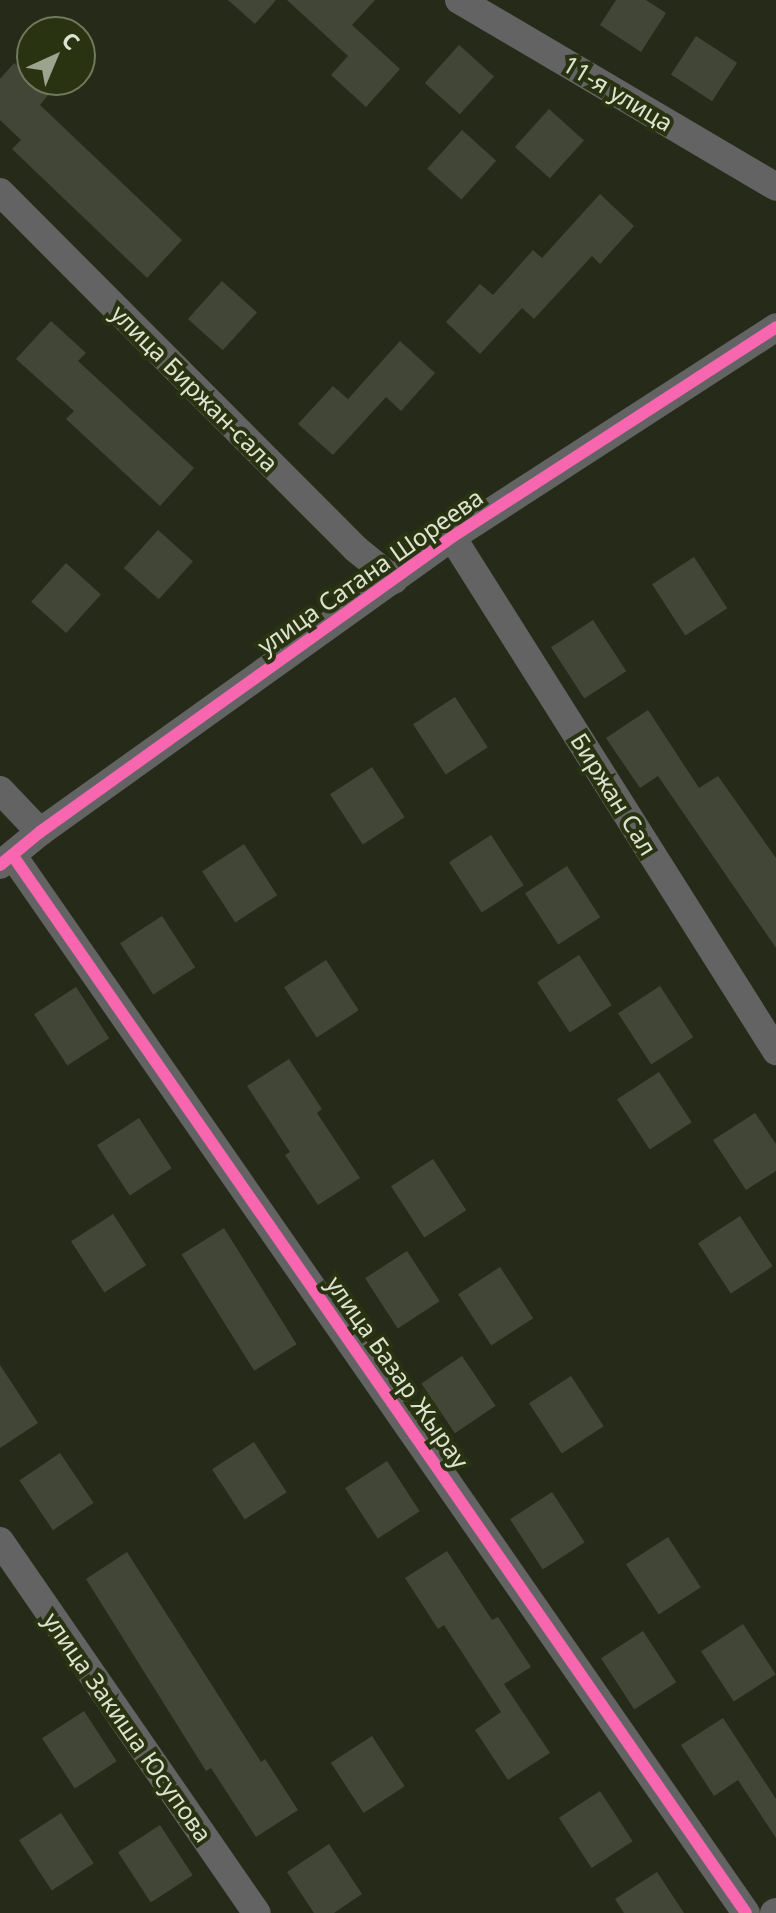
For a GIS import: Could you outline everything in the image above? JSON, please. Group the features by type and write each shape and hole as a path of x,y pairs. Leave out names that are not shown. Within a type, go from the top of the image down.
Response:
{"street":[{"name":"11-я улица","path":"459,0 776,187"},
{"name":"улица Биржан-сала","path":"0,192 356,549 394,580"},
{"name":"улица Сатана Шореева","path":"7,861 40,832 452,537 776,327"},
{"name":"Биржан Сал","path":"452,537 776,1051"},
{"path":"0,790 40,832"},
{"name":"улица Базар Жырау","path":"7,861 746,1913"},
{"name":"улица Закиша Юсупова","path":"0,1541 257,1913"}],"building":[{"path":"228,0 276,0 255,24"},
{"path":"287,0 375,0 352,25 400,69 366,107 331,75 348,56"},
{"path":"616,0 646,0 666,13 641,52 600,25"},
{"path":"696,36 737,63 712,101 671,75"},
{"path":"459,45 494,76 460,114 425,83"},
{"path":"14,63 16,96 47,96 40,105 182,240 147,278 12,149 21,140 0,120 0,79"},
{"path":"549,109 584,140 550,178 515,147"},
{"path":"462,130 496,161 461,199 427,169"},
{"path":"600,194 634,226 600,264 592,256 534,319 522,308 480,354 446,322 480,284 493,295 533,250 542,258"},
{"path":"222,281 257,312 223,350 188,319"},
{"path":"51,321 86,353 78,361 194,468 160,506 66,419 74,411 16,359"},
{"path":"400,341 435,373 401,411 386,397 333,455 298,424 333,386 348,399"},
{"path":"158,530 193,561 159,599 124,568"},
{"path":"694,557 727,608 685,635 652,584"},
{"path":"66,563 101,594 66,633 31,602"},
{"path":"593,620 626,671 584,698 551,647"},
{"path":"455,697 488,747 446,775 413,724"},
{"path":"648,710 699,788 718,776 776,858 776,948 658,776 640,788 606,738"},
{"path":"372,767 405,817 363,845 330,794"},
{"path":"491,835 524,885 482,913 449,862"},
{"path":"244,844 277,895 235,922 202,871"},
{"path":"567,866 600,917 558,944 525,893"},
{"path":"162,916 195,967 153,994 120,943"},
{"path":"579,955 612,1005 570,1033 537,982"},
{"path":"326,960 359,1010 317,1038 284,987"},
{"path":"660,986 693,1037 651,1064 618,1013"},
{"path":"76,987 109,1038 67,1065 34,1014"},
{"path":"289,1059 322,1109 317,1113 360,1178 318,1205 285,1155 290,1152 247,1086"},
{"path":"659,1072 692,1122 650,1150 617,1099"},
{"path":"755,1113 776,1144 776,1171 746,1190 713,1140"},
{"path":"139,1118 172,1168 130,1196 97,1145"},
{"path":"433,1159 466,1210 424,1237 391,1186"},
{"path":"113,1214 146,1265 104,1292 71,1241"},
{"path":"740,1216 773,1266 731,1294 698,1243"},
{"path":"224,1228 297,1344 254,1371 182,1254"},
{"path":"407,1251 440,1301 398,1329 365,1278"},
{"path":"500,1267 533,1318 491,1345 458,1294"},
{"path":"462,1356 496,1406 455,1433 421,1383"},
{"path":"0,1365 38,1423 0,1448"},
{"path":"571,1376 604,1426 562,1454 529,1403"},
{"path":"254,1442 287,1492 245,1520 212,1469"},
{"path":"60,1453 94,1503 53,1530 19,1480"},
{"path":"387,1461 420,1511 378,1539 345,1488"},
{"path":"552,1492 585,1542 543,1570 510,1519"},
{"path":"668,1537 701,1587 659,1615 626,1564"},
{"path":"447,1551 492,1620 498,1617 531,1667 504,1684 550,1753 508,1780 475,1730 501,1712 444,1625 438,1629 405,1578"},
{"path":"127,1552 261,1762 265,1759 298,1810 256,1837 211,1768 206,1771 86,1579"},
{"path":"743,1624 776,1674 734,1702 701,1651"},
{"path":"643,1631 676,1682 634,1709 601,1658"},
{"path":"84,1711 117,1761 75,1789 42,1738"},
{"path":"723,1718 776,1799 776,1838 738,1780 714,1796 681,1745"},
{"path":"372,1736 405,1786 364,1813 331,1763"},
{"path":"600,1791 633,1841 592,1868 559,1818"},
{"path":"61,1813 94,1863 52,1891 19,1840"},
{"path":"160,1825 193,1875 151,1903 118,1852"},
{"path":"329,1844 362,1894 334,1913 314,1913 287,1872"},
{"path":"657,1872 684,1913 624,1913 615,1899"}],"cycle path":[{"path":"0,865 40,832 452,537 776,327"},
{"path":"13,856 746,1913"}]}
